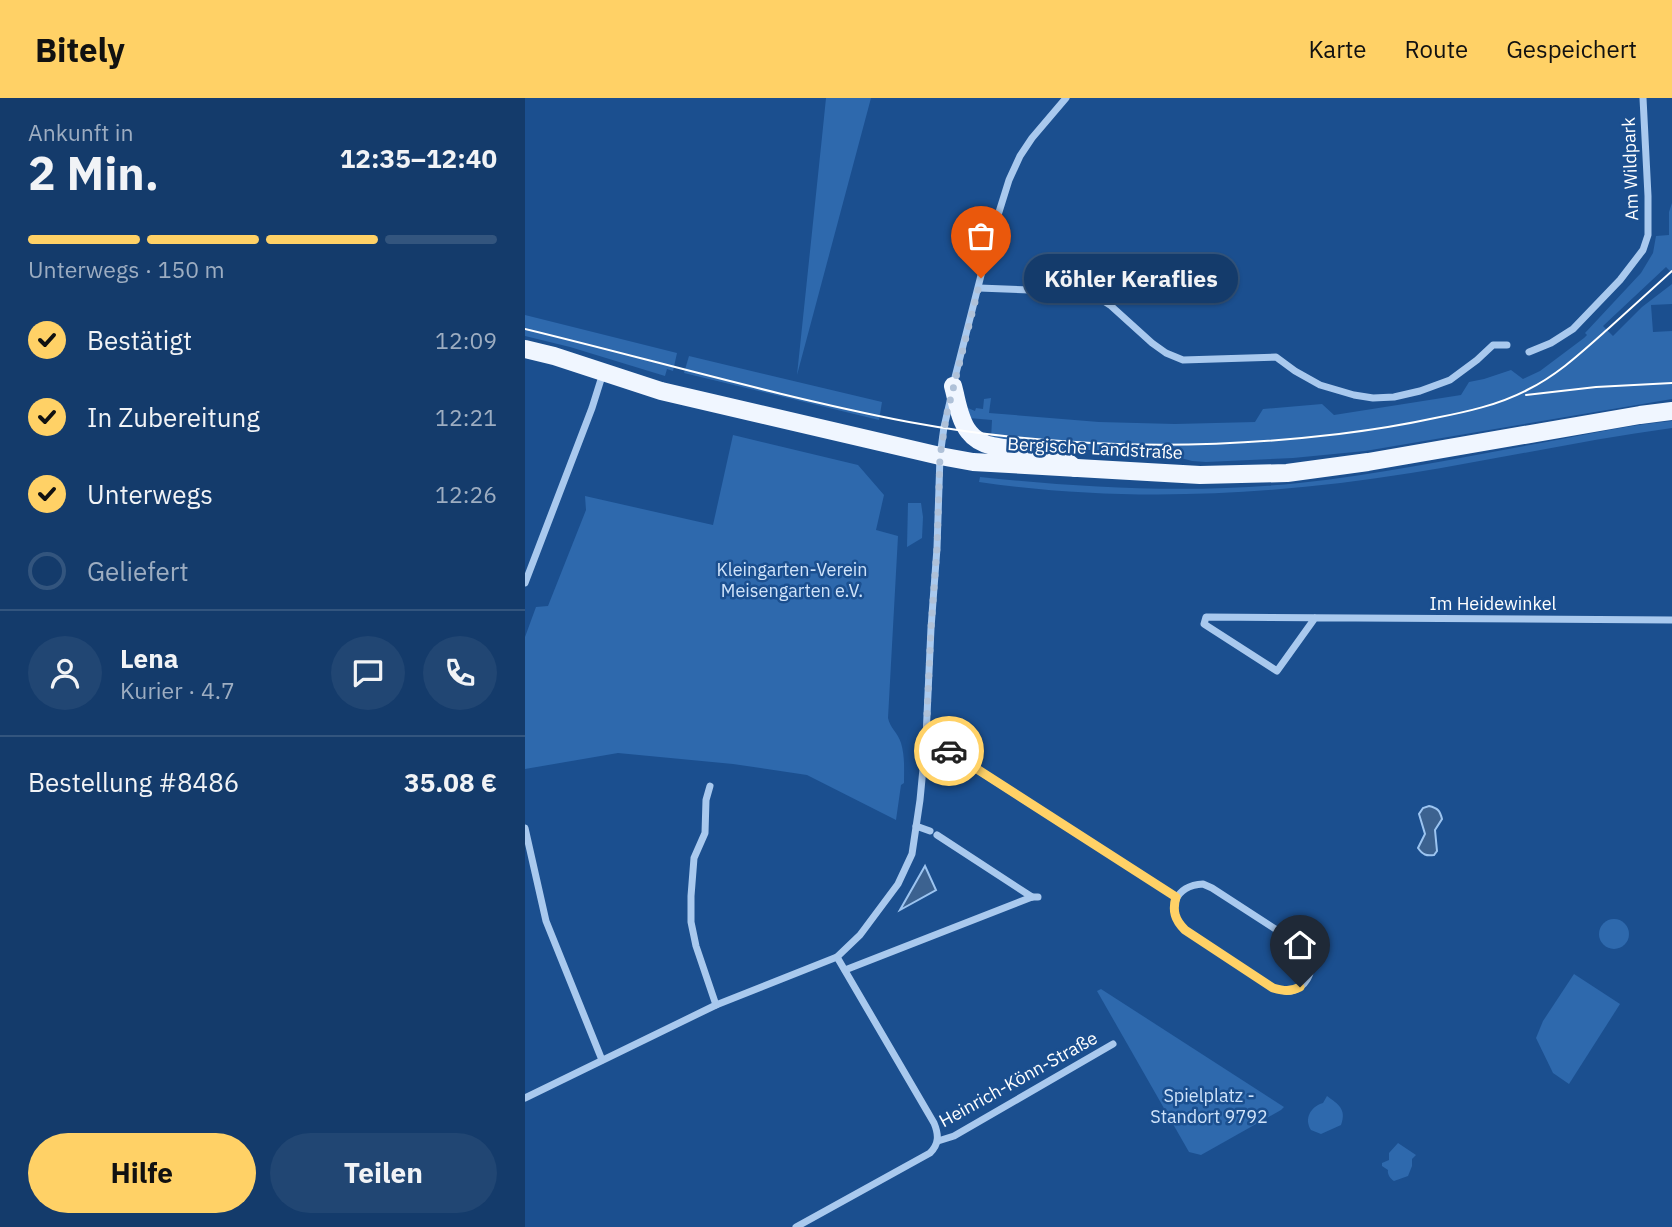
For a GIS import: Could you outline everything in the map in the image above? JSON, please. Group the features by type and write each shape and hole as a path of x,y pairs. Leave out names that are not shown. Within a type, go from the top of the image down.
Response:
{"main road":[{"name":"Bergische Landstraße","path":"525,349 661,391 940,456 973,462 1200,475 1287,472 1368,462 1672,411"},
{"path":"953,386 963,422 977,441 988,445 1054,453 1075,468"}],"street":[{"path":"525,1098 716,1005 837,957 860,935 898,884 912,854 926,737 940,456 944,427 989,244 1009,180 1032,138 1066,98"},
{"name":"Am Wildpark","path":"1529,352 1551,343 1573,329 1620,280 1643,250 1648,235 1648,195 1643,98"},
{"path":"979,288 1084,292 1110,305 1166,353 1183,360 1276,357 1320,385 1373,398 1394,397 1430,388 1450,380 1493,345 1507,345"},
{"path":"525,583 592,408 603,372"},
{"name":"Im Heidewinkel","path":"1315,618 1277,671 1205,624 1206,617 1672,620"},
{"path":"926,737 1176,897"},
{"path":"710,786 706,800 705,832 694,858 691,922 696,946 716,1005"},
{"path":"845,970 1035,897 934,833 916,826"},
{"path":"525,828 546,921 602,1060"},
{"path":"1193,884 1212,888 1300,945 1311,961 1307,981 1292,991 1273,988 1185,930 1174,914 1176,897 1193,884"},
{"name":"Heinrich-Könn-Straße","path":"796,1227 930,1153 938,1141 934,1123 837,957"},
{"name":"Heinrich-Könn-Straße","path":"938,1141 954,1136 1114,1044"}],"green space":[{"path":"826,98 871,98 797,375 822,137"},
{"path":"1672,203 1672,273 1666,267 1603,326 1613,336 1642,307 1672,284 1672,304 1651,305 1653,332 1672,331 1672,399 1365,451 1206,462 1166,454 1051,448 991,439 992,420 969,418 968,408 975,411 976,408 983,409 984,399 991,398 989,413 1099,422 1255,422 1263,409 1322,404 1334,415 1461,395 1469,382 1511,370 1523,379 1540,371 1584,338 1587,335 1585,333 1641,273 1653,253 1656,236 1669,235 1669,212"},
{"path":"525,315 677,353 673,371 667,369 665,376 525,336"},
{"path":"689,356 882,402 879,420 684,373"},
{"path":"1672,421 1672,428 1411,473 1303,487 1195,494 1141,494 1033,489 979,482 980,477 1099,487 1179,489 1299,483 1392,470"},
{"name":"Kleingarten-Verein Meisengarten e.V.","path":"733,435 858,465 884,495 876,530 898,536 888,718 900,739 904,758 904,783 901,785 896,820 807,775 733,764 618,753 525,769 525,637 536,607 548,606 586,510 585,496 713,525"},
{"path":"908,503 921,503 923,517 922,538 907,547"},
{"path":"1614,919 1625,923 1629,934 1625,945 1614,949 1603,945 1599,934 1603,923"},
{"path":"1574,974 1620,1004 1569,1084 1553,1073 1536,1038 1543,1021"},
{"name":"Spielplatz - Standort 9792","path":"1101,989 1284,1107 1201,1155 1189,1152 1097,991"},
{"path":"1327,1096 1340,1108 1343,1119 1341,1125 1321,1134 1311,1130 1308,1118 1312,1110 1323,1103"},
{"path":"1398,1143 1416,1155 1412,1159 1408,1176 1394,1181 1382,1163 1389,1160 1389,1153"}],"shaded area":[{"path":"1429,806 1438,810 1442,819 1435,830 1437,851 1434,855 1423,854 1418,848 1425,834 1419,814 1423,808"},
{"path":"925,866 936,890 900,910"}],"tram line":[{"path":"525,329 813,401 962,431 1069,442 1177,445 1231,443 1375,429 1458,413 1505,400 1560,370 1672,271"},
{"path":"1526,395 1596,387 1672,383"}],"way so far":[{"path":"949,751 926,737 940,456 953,386 981,278"}],"place":[{"name":"Köhler Keraflies","path":"981,278"}],"route":[{"path":"949,751 1176,897 1174,914 1185,930 1273,988 1292,991 1300,987"}]}
